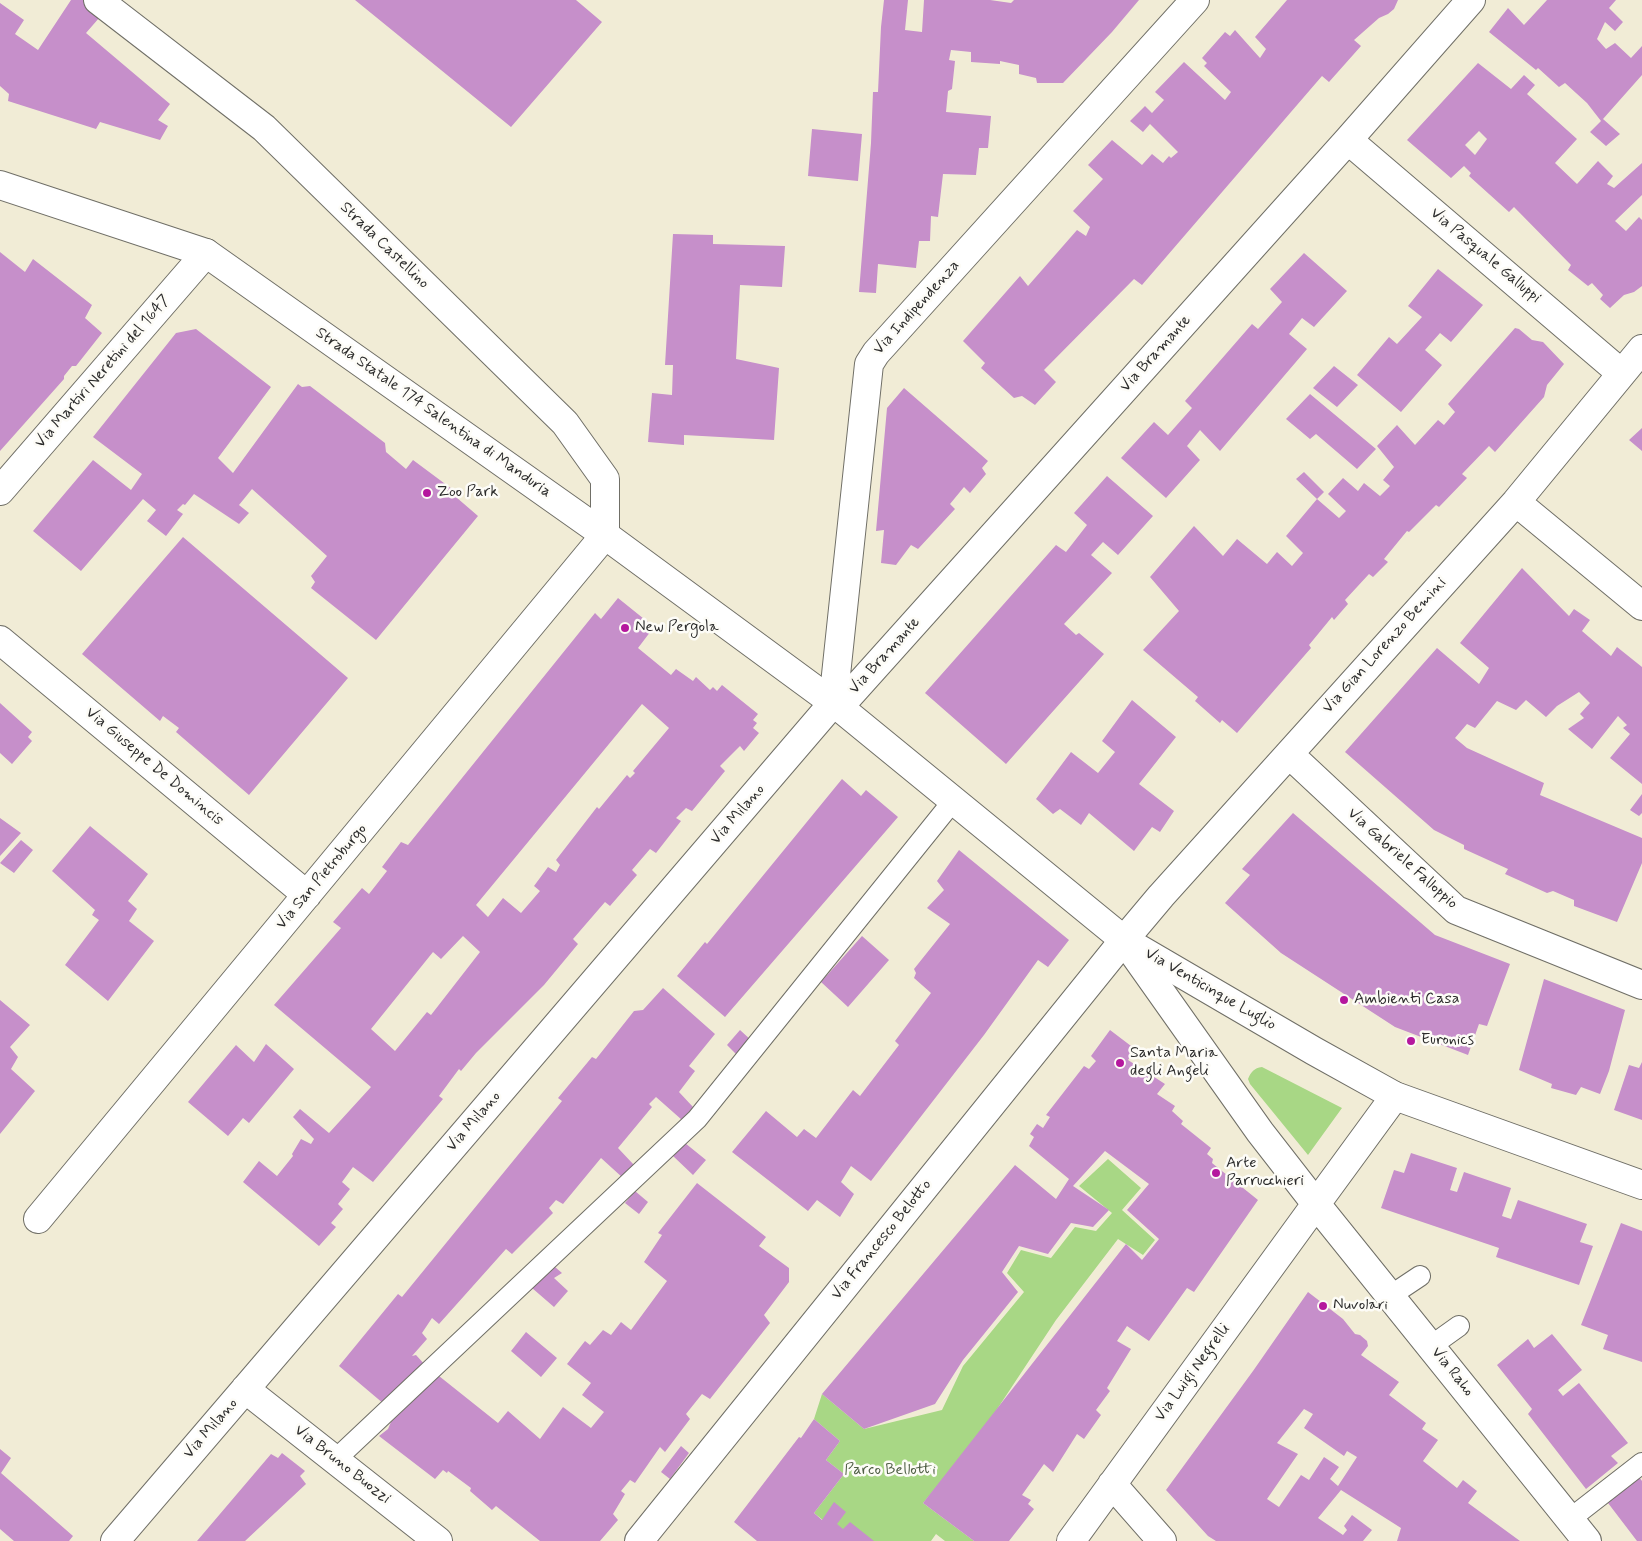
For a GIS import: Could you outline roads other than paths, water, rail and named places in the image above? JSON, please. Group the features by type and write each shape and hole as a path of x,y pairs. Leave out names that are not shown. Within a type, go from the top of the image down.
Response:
{"street":[{"name":"Strada Castellino","path":"98,0 264,128 565,423 605,479 605,535"},
{"name":"Via Indipendenza","path":"836,705 869,364 1195,0"},
{"name":"Via Bramante","path":"836,705 1348,140 1471,0"},
{"name":"Via Pasquale Galluppi","path":"1348,140 1621,373"},
{"name":"Strada Statale 174 Salentina di Manduria","path":"0,185 206,253 605,535 836,705"},
{"name":"Via Martiri Neretini del 1647","path":"0,491 206,253"},
{"name":"Via Gian Lorenzo Bemini","path":"1124,940 1516,502 1642,349"},
{"path":"1516,502 1642,606"},
{"name":"Via San Pietroburgo","path":"38,1219 605,535"},
{"name":"Via Giuseppe De Domincis","path":"0,640 307,894"},
{"name":"Via Venticinque Luglio","path":"836,705 1124,940 1395,1096 1642,1185"},
{"name":"Via Milano","path":"115,1541 836,705"},
{"name":"Via Gabriele Falloppio","path":"1289,754 1456,910 1642,985"},
{"name":"Via Raho","path":"1124,940 1260,1132 1587,1541"},
{"name":"Via Francesco Belotto","path":"648,1538 1124,940"},
{"path":"1316,1204 1395,1096"},
{"name":"Via Luigi Negrelli","path":"1071,1541 1316,1204"},
{"name":"Via Bruno Buozzi","path":"245,1389 438,1541"},
{"path":"1112,1484 1162,1541"}],"lane":[{"path":"335,1460 697,1118 953,801"},
{"path":"1390,1296 1420,1276"},
{"path":"1431,1346 1458,1326"},
{"path":"1570,1519 1642,1463"}],"place":[{"name":"Zoo Park","path":"427,493"},
{"name":"New Pergola","path":"625,628"},
{"name":"Ambienti Casa","path":"1344,1000"},
{"name":"Euronics","path":"1411,1041"},
{"name":"Santa Maria degli Angeli","path":"1120,1063"},
{"name":"Arte Parrucchieri","path":"1216,1173"},
{"name":"Nuvolari","path":"1323,1306"}],"park label":[{"name":"Parco Bellotti","path":"890,1471"}]}
